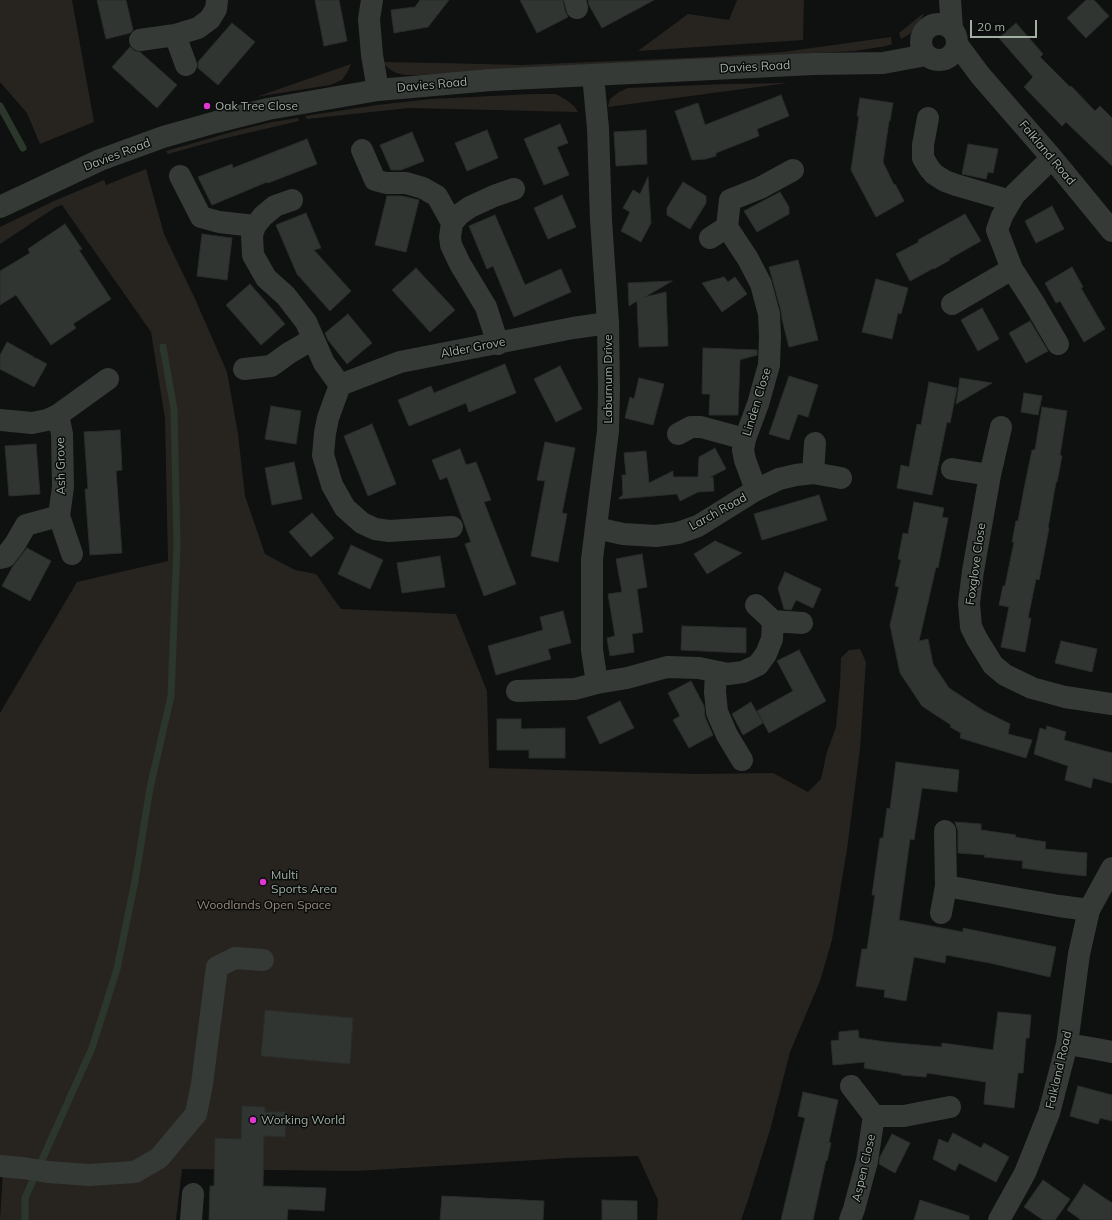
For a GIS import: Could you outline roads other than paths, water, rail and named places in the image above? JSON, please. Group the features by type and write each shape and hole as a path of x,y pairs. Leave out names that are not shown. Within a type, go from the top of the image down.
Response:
{"street":[{"path":"140,40 175,35 198,28 210,19 216,9 217,0"},
{"path":"372,0 369,19 372,55 378,90"},
{"path":"939,42 942,0"},
{"path":"939,42 950,0"},
{"path":"175,35 186,65"},
{"name":"Davies Road","path":"0,206 100,160 163,137 268,109 378,90 491,80 813,64 883,63 939,42"},
{"name":"Falkland Road","path":"939,42 980,75 1052,158 1112,231"},
{"name":"Laburnum Drive","path":"593,75 598,128 601,220 608,323 608,431 592,559 592,650 597,683"},
{"path":"928,118 923,145 923,158 934,174 945,181 956,185 1011,201"},
{"path":"362,150 375,180 386,183 406,183 423,188 437,196 452,223"},
{"path":"1052,158 1015,194 1002,216 997,230 1012,269 1058,344"},
{"name":"Linden Close","path":"756,490 743,450 745,439 758,404 769,364 769,314 761,284 748,259 718,232 730,200 760,188 793,170"},
{"path":"180,176 201,216 220,222 256,226"},
{"path":"498,344 486,307 460,264 451,245 450,237 452,223 460,214 470,207 514,189"},
{"path":"292,200 275,206 263,216 252,235 253,255 266,278 286,296 306,322 324,363 340,385 328,418 323,455 332,485 345,508 362,523 375,529 389,531 452,528"},
{"path":"952,304 1012,269"},
{"name":"Alder Grove","path":"340,385 400,362 498,344 573,328 608,323"},
{"path":"244,369 271,366 289,353 313,339"},
{"path":"0,420 32,423 47,420 58,415 108,379"},
{"name":"Ash Grove","path":"58,415 62,434 63,487 60,516 72,554"},
{"path":"678,434 691,427 745,439"},
{"name":"Foxglove Close","path":"1001,427 990,475 969,603 971,627 993,665 1005,675 1032,688 1066,697 1112,704"},
{"path":"813,473 815,443"},
{"path":"952,469 990,475"},
{"name":"Larch Road","path":"596,528 623,534 656,536 678,533 698,526 756,490 780,479 813,473 841,478"},
{"path":"0,558 5,557 15,544 26,525 60,516"},
{"path":"756,605 772,621 802,623"},
{"path":"517,691 575,689 597,683 627,678 667,667 699,668 728,674 743,672 758,665 766,654 772,639 772,621"},
{"path":"716,672 715,692 717,712 727,735 742,760"},
{"path":"941,913 946,886 944,831"},
{"name":"Falkland Road","path":"999,1220 1025,1173 1049,1114 1067,1044 1079,954 1089,910 1112,868"},
{"path":"946,886 1089,910"},
{"path":"0,1166 48,1172 89,1174 135,1172 159,1158 196,1114 202,1084 217,967 235,958 263,960"},
{"path":"1067,1044 1112,1052"},
{"path":"851,1086 874,1116 904,1116 950,1108"},
{"name":"Aspen Close","path":"850,1220 867,1161 874,1116"},
{"path":"191,1220 193,1194"}],"waterway":[{"path":"0,106 23,148"},
{"path":"25,1220 25,1198 92,1048 117,969 135,881 150,788 171,696 177,545 174,409 163,347"}],"place":[{"name":"Oak Tree Close","path":"207,106"},
{"name":"Multi Sports Area","path":"263,882"},
{"name":"Working World","path":"253,1120"}],"park label":[{"name":"Woodlands Open Space","path":"264,905"}]}
